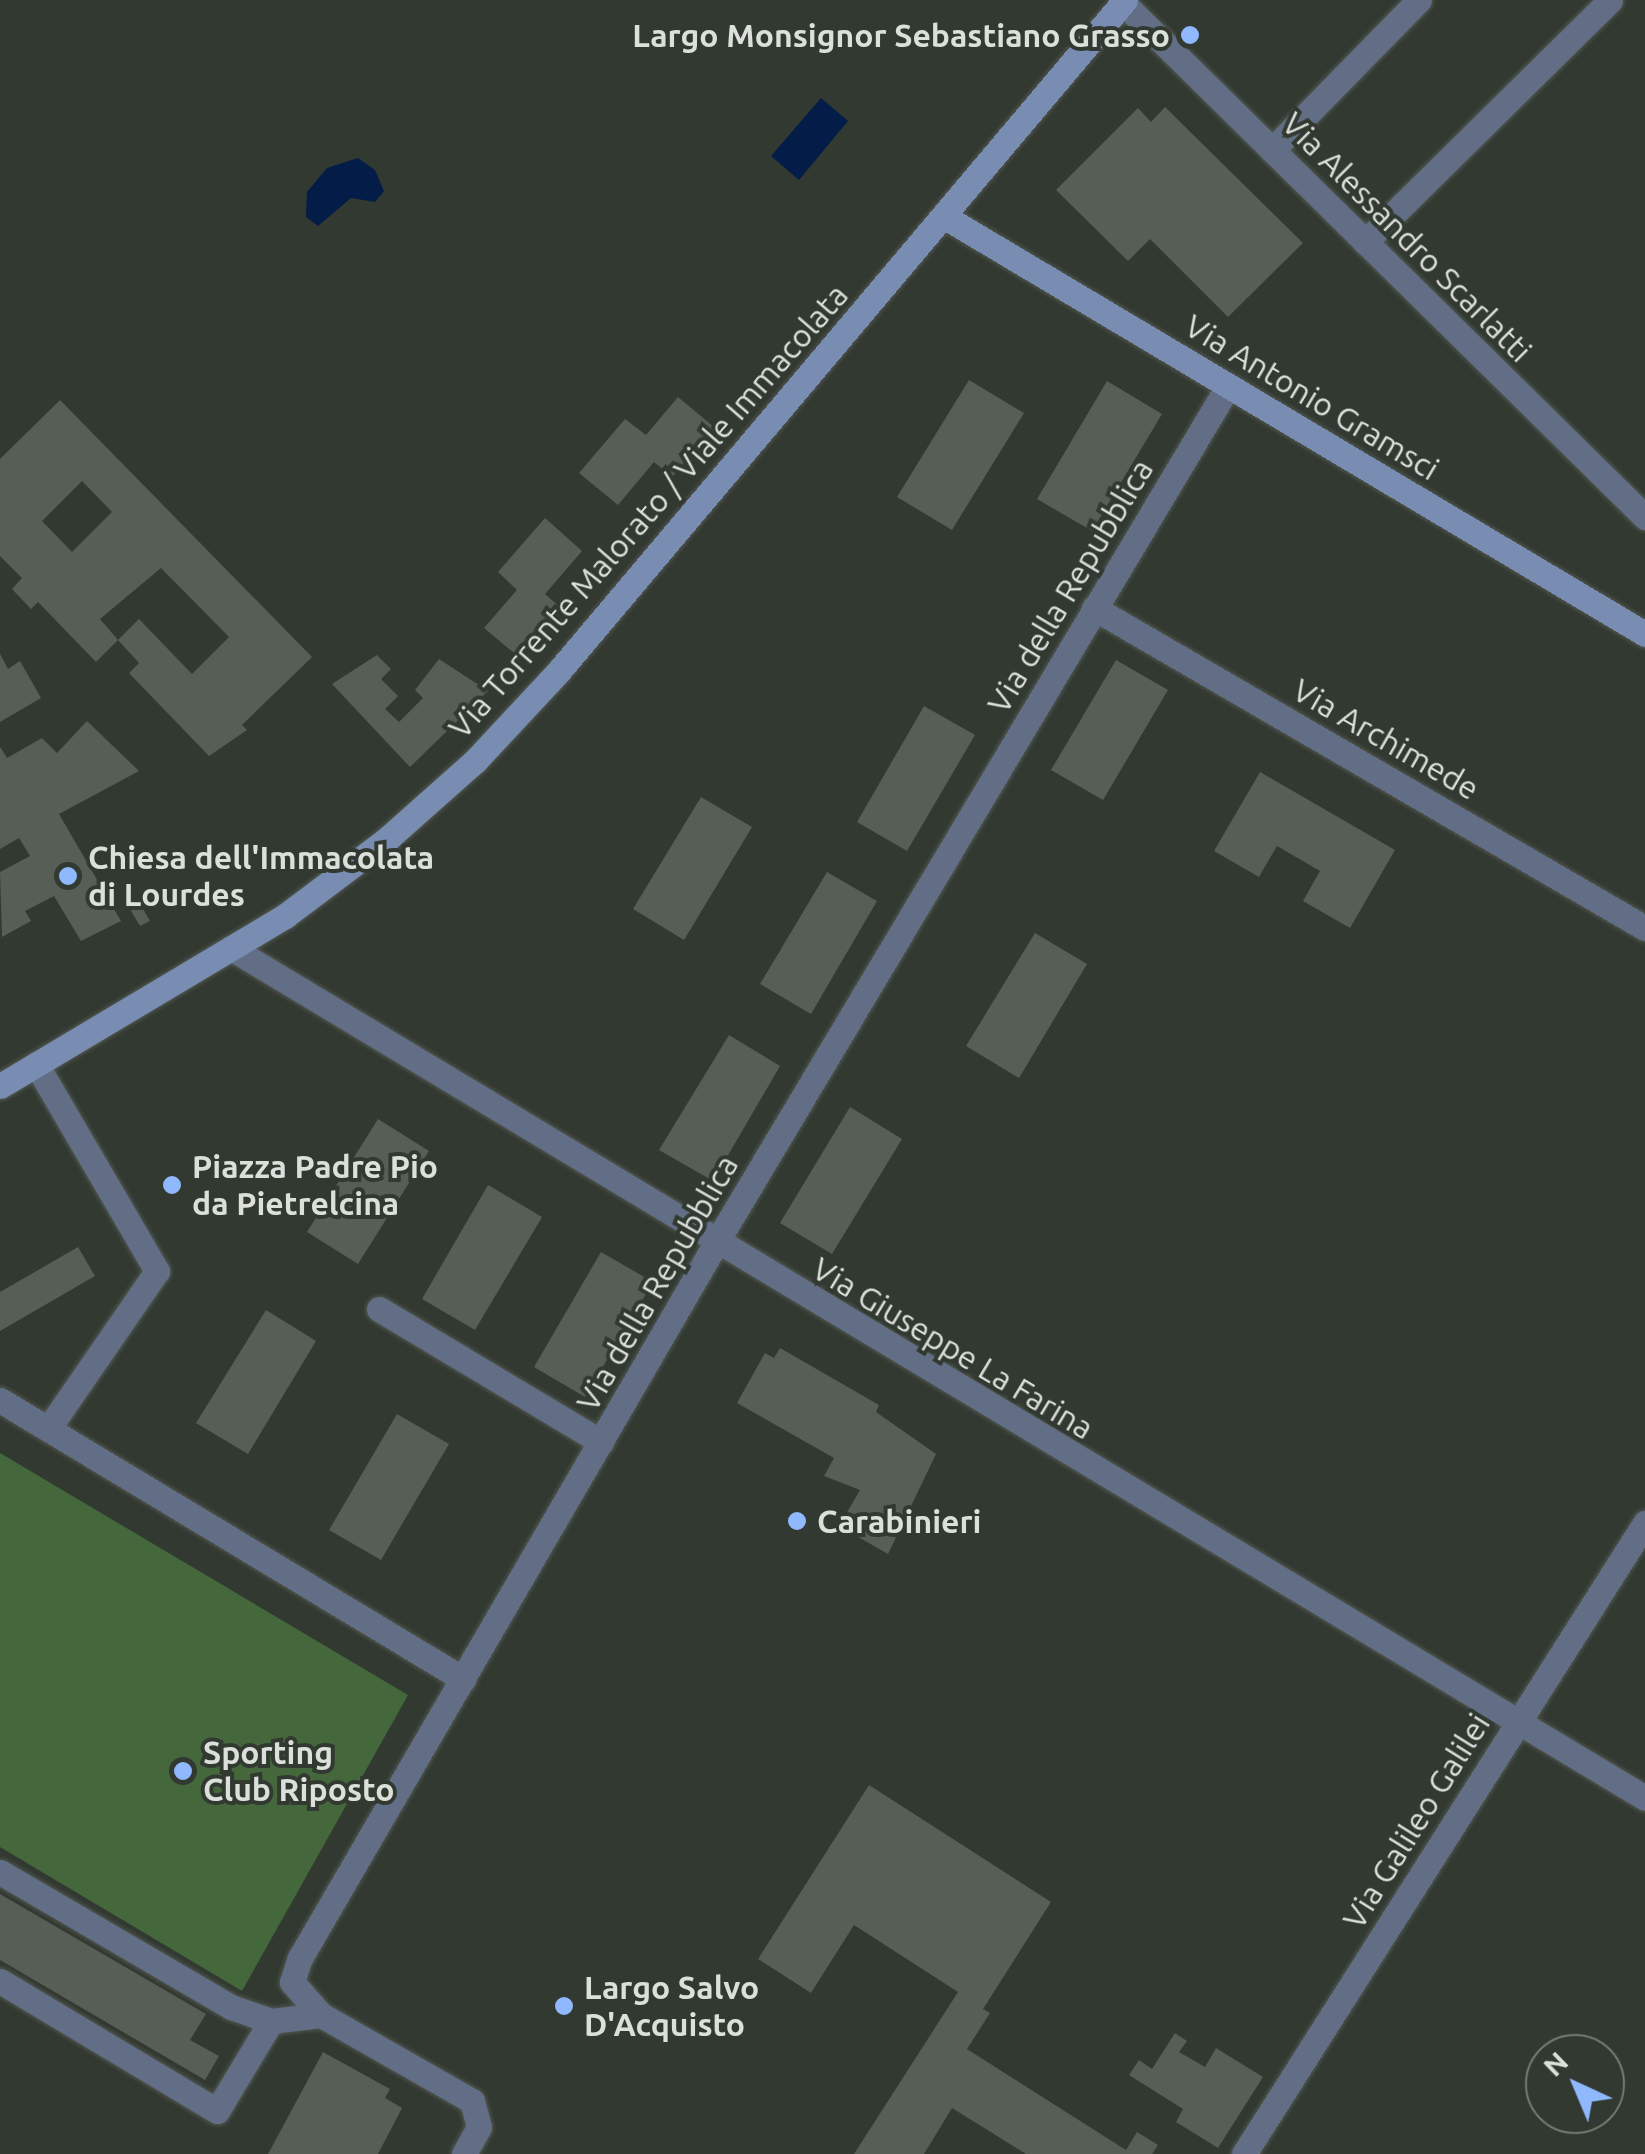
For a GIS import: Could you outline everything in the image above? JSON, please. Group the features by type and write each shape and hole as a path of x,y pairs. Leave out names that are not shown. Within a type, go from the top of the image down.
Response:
{"street":[{"path":"1272,150 1419,0"},
{"path":"1365,242 1610,0"},
{"name":"Via Alessandro Scarlatti","path":"1124,2 1645,517"},
{"name":"Via Torrente Malorato / Viale Immacolata","path":"0,1086 231,948 388,839 475,760 945,216 1124,2"},
{"name":"Via Antonio Gramsci","path":"945,216 1645,634"},
{"name":"Via della Repubblica","path":"464,2154 478,2126 472,2101 321,2015 292,1982 300,1958 716,1243 1228,386"},
{"name":"Via Archimede","path":"1094,608 1645,928"},
{"name":"Via Giuseppe La Farina","path":"231,948 1645,1798"},
{"path":"36,1064 157,1271 48,1429"},
{"path":"379,1309 602,1442"},
{"path":"0,1400 463,1679"},
{"name":"Via Galileo Galilei","path":"1244,2154 1645,1524"},
{"path":"0,1872 231,2007 271,2020 321,2015"},
{"path":"0,1982 217,2111 271,2020"}],"green space":[{"name":"Sporting Club Riposto","path":"0,1453 408,1695 242,1991 0,1847"}],"water":[{"path":"821,98 848,121 799,180 771,156"},
{"path":"358,158 375,170 384,191 375,202 351,198 318,226 306,217 307,192 327,168"}],"building":[{"path":"1165,107 1303,243 1228,317 1150,239 1128,261 1056,190 1138,108 1151,122"},
{"path":"969,380 1024,413 952,530 897,497"},
{"path":"1107,381 1162,414 1092,531 1037,499"},
{"path":"678,397 714,427 672,477 654,462 618,505 579,473 625,419 646,435"},
{"path":"60,400 312,657 242,725 247,730 209,756 129,673 139,663 118,640 96,662 38,602 31,609 12,589 22,578 0,556 0,459","holes":["82,481 112,512 72,552 42,521","161,568 229,637 192,674 139,619 118,640 100,619"]},
{"path":"545,518 582,551 545,594 562,609 520,658 484,628 517,590 498,572"},
{"path":"0,654 8,669 20,661 41,698 0,722"},
{"path":"377,655 391,669 381,679 398,696 385,709 399,722 423,698 415,690 439,659 488,691 410,767 332,684"},
{"path":"1116,660 1168,690 1103,800 1051,770"},
{"path":"924,706 975,735 907,851 857,822"},
{"path":"87,721 139,771 59,814 121,921 81,941 54,896 25,911 31,921 2,937 0,872 30,856 19,838 0,849 0,747 7,758 42,738 57,753"},
{"path":"1260,772 1395,850 1350,928 1303,901 1320,871 1277,846 1259,877 1214,851"},
{"path":"701,797 752,827 684,940 633,909"},
{"path":"827,872 877,901 811,1014 760,984"},
{"path":"140,904 150,921 140,926 130,909"},
{"path":"1035,933 1087,964 1019,1078 966,1046"},
{"path":"729,1035 780,1066 713,1181 659,1150"},
{"path":"850,1107 902,1139 832,1254 780,1223"},
{"path":"378,1119 429,1151 358,1264 307,1232"},
{"path":"488,1185 542,1217 475,1330 422,1299"},
{"path":"78,1247 95,1276 0,1331 0,1292"},
{"path":"601,1252 653,1282 585,1397 534,1367"},
{"path":"266,1310 316,1341 248,1454 196,1423"},
{"path":"780,1348 879,1405 876,1412 936,1454 888,1554 839,1526 860,1490 824,1476 834,1458 737,1403 765,1353 774,1358"},
{"path":"397,1414 449,1444 381,1560 329,1530"},
{"path":"869,1785 1051,1902 983,2009 990,2013 967,2049 1126,2150 1137,2132 1158,2145 1152,2154 1026,2154 952,2108 924,2154 854,2154 958,1992 854,1925 811,1993 758,1959"},
{"path":"0,1894 206,2014 190,2040 219,2056 205,2080 0,1960"},
{"path":"1175,2033 1187,2041 1179,2052 1205,2067 1216,2048 1263,2077 1218,2148 1176,2122 1183,2109 1129,2075 1139,2060 1152,2069"},
{"path":"323,2052 390,2089 385,2098 402,2108 378,2154 268,2154"}],"place":[{"name":"Largo Monsignor Sebastiano Grasso","path":"1190,35"},
{"name":"Chiesa dell'Immacolata di Lourdes","path":"68,876"},
{"name":"Piazza Padre Pio da Pietrelcina","path":"172,1185"},
{"name":"Carabinieri","path":"797,1521"},
{"name":"Sporting Club Riposto","path":"183,1771"},
{"name":"Largo Salvo D'Acquisto","path":"564,2006"}]}
